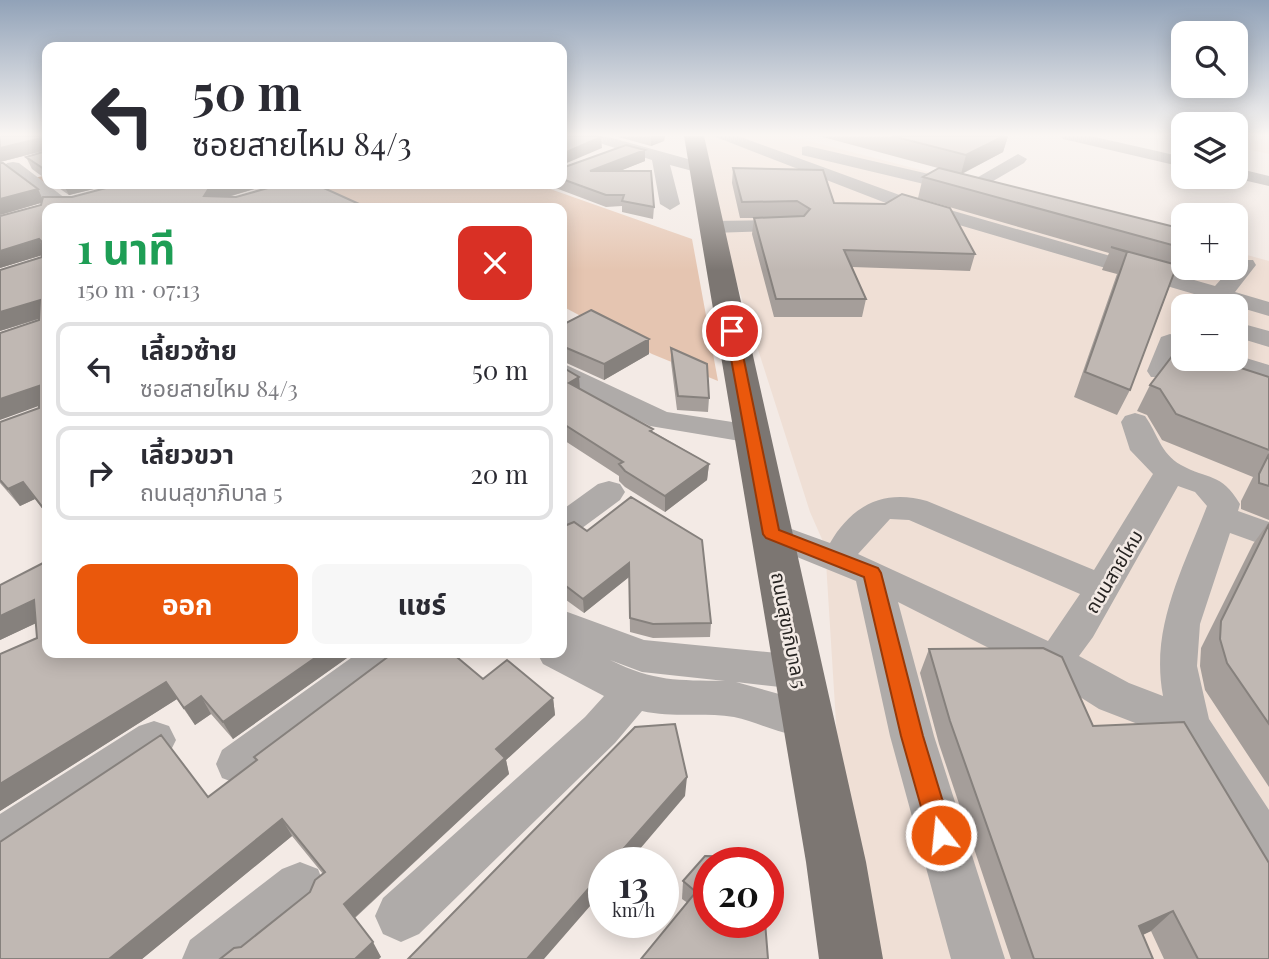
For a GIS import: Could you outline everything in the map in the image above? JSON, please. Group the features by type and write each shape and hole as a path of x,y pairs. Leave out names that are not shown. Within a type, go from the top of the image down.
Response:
{"main road":[{"name":"ถนนสุขาภิบาล 5","path":"708,181 712,227 803,695 849,957"}],"street":[{"path":"29,181 37,185 50,203"},
{"path":"665,181 670,204"},
{"path":"847,181 898,201 1217,294"},
{"path":"956,181 986,187 1012,188"},
{"path":"965,181 986,187"},
{"path":"986,187 993,181"},
{"path":"74,203 91,198"},
{"path":"712,227 795,226"},
{"path":"1221,294 1249,259"},
{"path":"1248,303 1269,309"},
{"path":"1248,333 1269,339"},
{"path":"1160,371 1171,352"},
{"path":"1248,368 1269,374"},
{"path":"567,374 660,420 752,434"},
{"path":"1135,422 1145,450 1170,471 1206,485 1224,504 1181,624 1177,666 1189,724 1269,853"},
{"name":"ถนนสายไหม","path":"1069,658 1102,588 1170,471"},
{"path":"567,522 609,492"},
{"path":"978,959 859,559 875,511 889,505 915,509 1102,588"},
{"path":"1220,517 1269,535"},
{"path":"770,525 859,559 1069,658 1114,696 1189,724"},
{"path":"567,627 642,656 803,695"},
{"path":"239,764 381,658"},
{"path":"567,658 634,691 663,698 732,699 803,695"},
{"path":"401,916 600,730 634,691"},
{"path":"0,841 154,740"},
{"path":"209,959 300,887"}],"shaded area":[{"path":"704,181 962,181 1171,235 1171,280 1248,280 1248,255 1269,261 1269,959 861,959 847,899 825,546 810,512"},
{"path":"310,189 550,189 692,239 718,381 652,354 567,309 567,203 340,203"}],"building":[{"path":"0,181 27,181 38,189 0,199"},
{"path":"567,181 652,181 654,207 622,201 624,195 606,195"},
{"path":"736,181 827,181 834,203 885,204 902,194 950,208 975,254 844,250 866,299 776,299 754,218 804,216 810,209 797,201 742,202"},
{"path":"937,181 990,181 1171,226 1171,245"},
{"path":"102,189 208,189 204,196 236,197 264,189 326,189 357,203 42,203 42,242 39,239 0,251 0,216 41,205 43,197 72,197"},
{"path":"1111,247 1171,263 1171,280 1130,390 1085,372 1127,252"},
{"path":"42,257 42,507 23,482 8,489 0,480 0,422 39,408 39,386 0,399 0,333 39,320 40,300 0,312 0,270"},
{"path":"591,310 649,339 604,364 567,348 567,322"},
{"path":"671,348 707,364 709,398 678,396"},
{"path":"1171,358 1171,371 1248,370 1269,377 1269,450 1176,414 1160,389 1150,385"},
{"path":"567,370 579,377 569,383 653,429 650,431 709,464 665,496 625,471 619,464 623,462 567,426"},
{"path":"1269,454 1269,486 1259,483 1259,474"},
{"path":"631,497 702,540 711,623 653,624 630,618 629,563 583,599 567,587 567,525 574,522 587,531"},
{"path":"1269,524 1269,724 1227,663 1220,639 1221,621"},
{"path":"42,564 42,658 315,658 223,722 201,696 184,708 166,682 0,784 0,654 37,638 34,600 0,616 0,585"},
{"path":"1043,648 1062,657 1093,726 1184,722 1269,863 1269,959 1198,959 1173,911 1139,926 1153,959 1034,959 950,721 929,649"},
{"path":"386,658 458,658 483,679 507,660 553,698 496,749 505,758 344,904 373,942 355,959 220,959 234,948 241,947 310,892 315,880 325,872 282,819 109,959 0,959 0,842 161,735 208,797 257,760 254,757"},
{"path":"675,724 687,777 625,847 588,847 588,889 527,959 408,959 635,727"},
{"path":"693,870 693,889 683,881"},
{"path":"693,896 693,938 766,938 768,959 641,959 658,938 679,938 679,913"}],"waterway":[{"path":"0,192 42,181"}],"route":[{"path":"732,331 772,534 872,573 912,736 941,835"}]}
